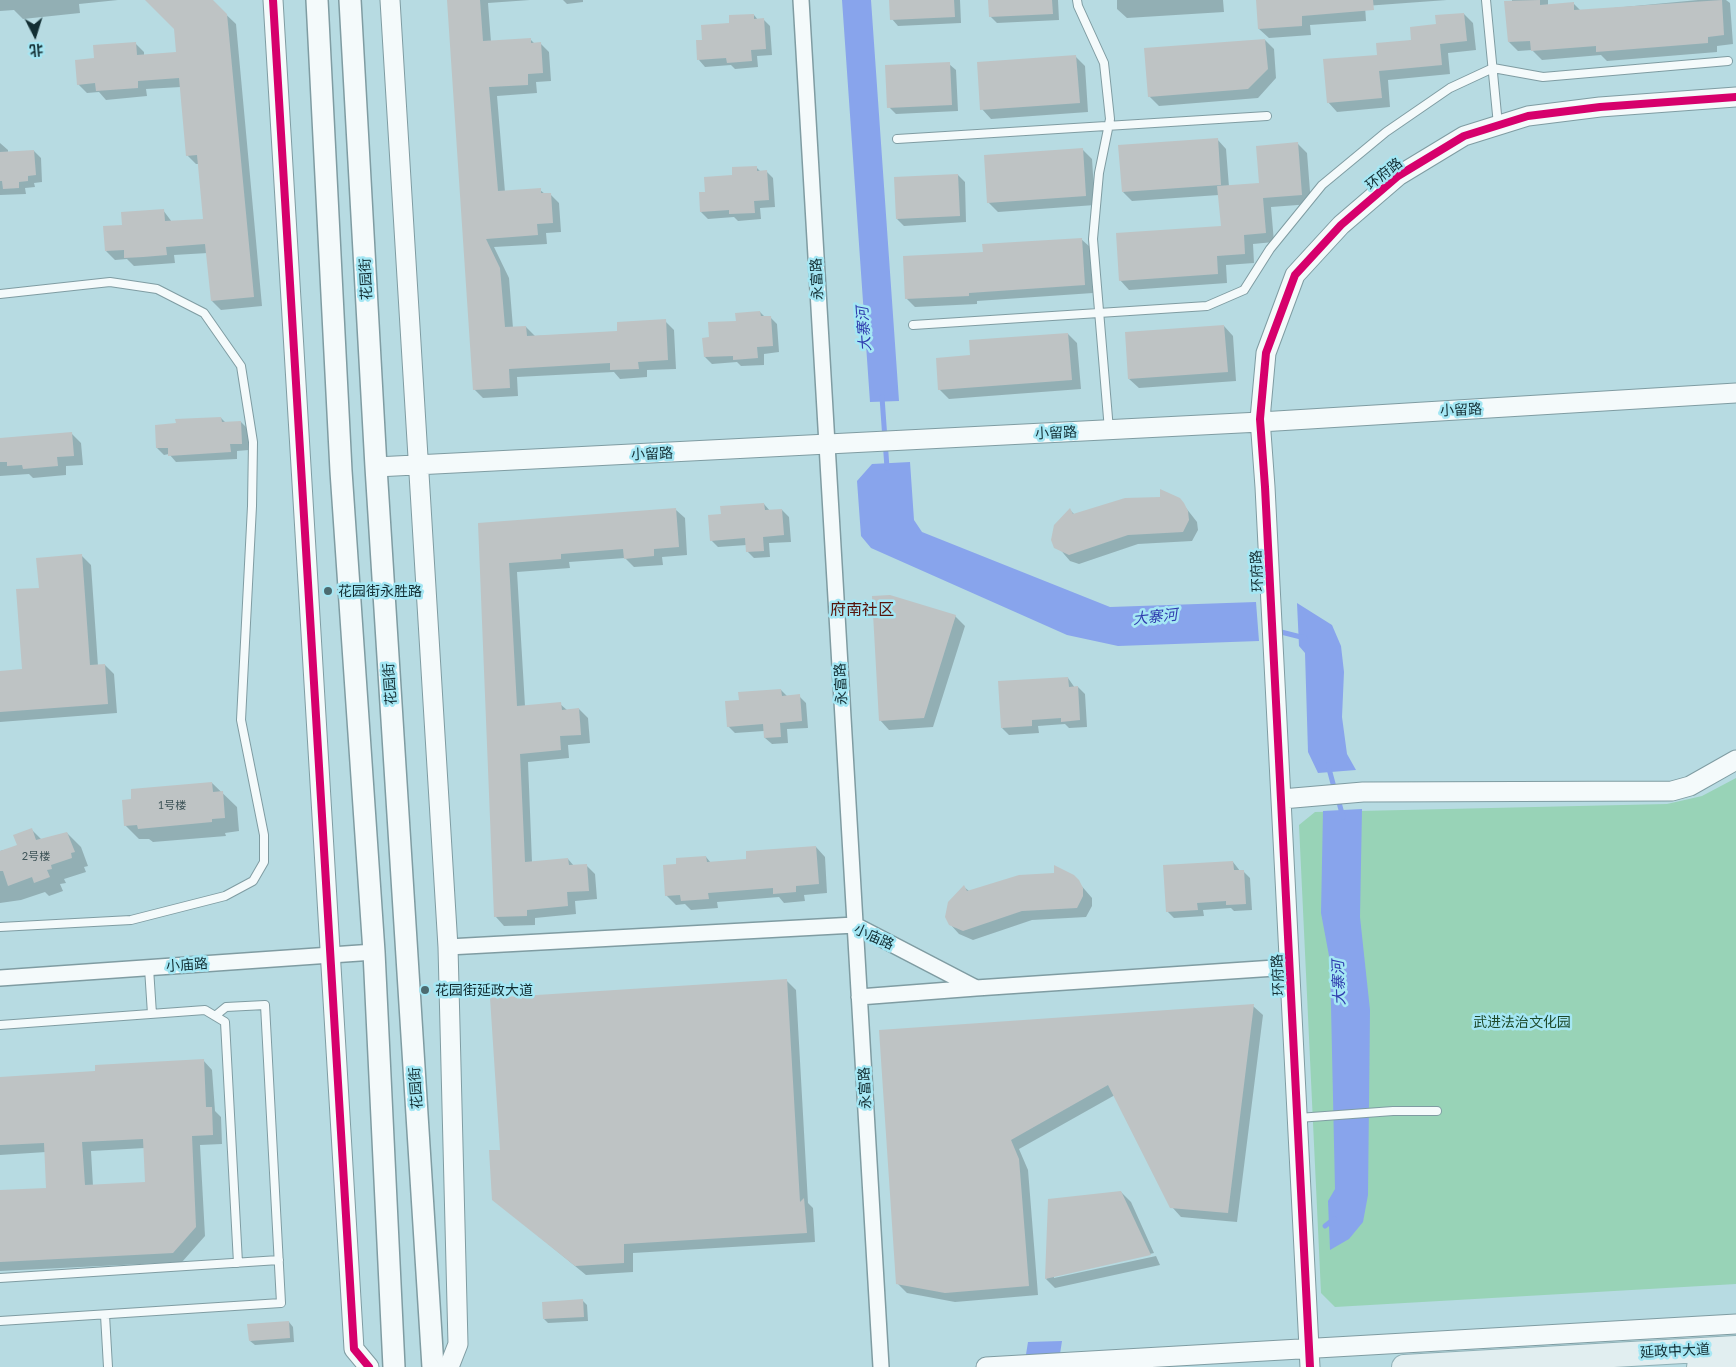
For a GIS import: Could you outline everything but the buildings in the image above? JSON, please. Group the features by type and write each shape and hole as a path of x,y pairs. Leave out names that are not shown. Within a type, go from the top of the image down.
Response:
{"main road":[{"path":"317,0 341,471 374,952 394,1367"},
{"name":"花园街","path":"350,0 376,467 433,1367"},
{"name":"延政中大道","path":"1404,1367 1736,1348"},
{"name":"延政中大道","path":"1699,1367 1736,1365"}],"street":[{"path":"273,0 354,1349 368,1367"},
{"path":"390,0 448,947 458,1344 449,1367"},
{"name":"永富路","path":"801,0 881,1367"},
{"name":"环府路","path":"1310,1367 1272,610 1260,422 1266,353 1295,275 1341,225 1398,176 1464,136 1528,116 1600,106 1736,97"},
{"name":"小留路","path":"376,467 1260,422 1736,393"},
{"path":"1282,799 1362,792 1672,791 1690,786 1736,760"},
{"name":"小庙路","path":"448,947 855,925 976,988"},
{"name":"小庙路","path":"0,978 374,952"},
{"path":"859,997 1290,967"},
{"path":"986,1367 1064,1361 1736,1324"}],"lane":[{"path":"1077,0 1104,63 1110,119 1099,173 1093,239 1109,430"},
{"path":"1486,0 1498,125"},
{"path":"913,325 1208,306 1244,290 1270,249 1322,185 1386,132 1450,88 1492,68 1543,77 1728,61"},
{"path":"897,139 1267,116"},
{"path":"0,294 110,282 157,289 204,313 241,366 253,442 252,506 241,720 264,835 264,862 253,881 225,896 131,920 0,927"},
{"path":"149,968 152,1014"},
{"path":"0,1321 281,1303 265,1005 226,1007 214,1016"},
{"path":"0,1025 205,1010 225,1022 238,1263"},
{"path":"1298,1118 1393,1111 1437,1111"},
{"path":"0,1278 279,1260"},
{"path":"105,1315 108,1367"}],"green space":[{"name":"武进法治文化园","path":"1736,778 1736,1284 1335,1307 1321,1293 1299,825 1315,812 1667,804 1702,796"}],"water":[{"path":"842,0 871,0 899,401 870,402"},
{"path":"910,462 914,520 922,532 1110,607 1256,602 1259,641 1118,646 1067,635 871,548 861,536 857,481 872,464"},
{"path":"1297,603 1332,625 1341,646 1344,672 1342,717 1347,754 1356,770 1318,773 1308,752 1305,653 1299,646"},
{"path":"1362,809 1360,917 1370,1010 1368,1195 1363,1222 1349,1239 1330,1250 1328,1201 1335,1189 1330,961 1321,913 1323,811"},
{"path":"1062,1341 1058,1367 1024,1367 1028,1342"}],"waterway":[{"name":"大寨河","path":"882,397 887,468"},
{"name":"大寨河","path":"1277,631 1305,638"},
{"name":"大寨河","path":"1328,765 1335,791"},
{"name":"大寨河","path":"1338,799 1343,817"},
{"name":"大寨河","path":"1325,1226 1334,1219"}],"cycle path":[{"path":"273,0 354,1349 369,1367"},
{"path":"1310,1367 1260,419 1266,353 1295,275 1341,225 1398,176 1464,136 1528,116 1600,107 1736,97"}],"place":[{"name":"花园街永胜路","path":"328,591"},
{"name":"花园街延政大道","path":"425,990"}],"district":[{"name":"府南社区","path":"862,610"}]}
